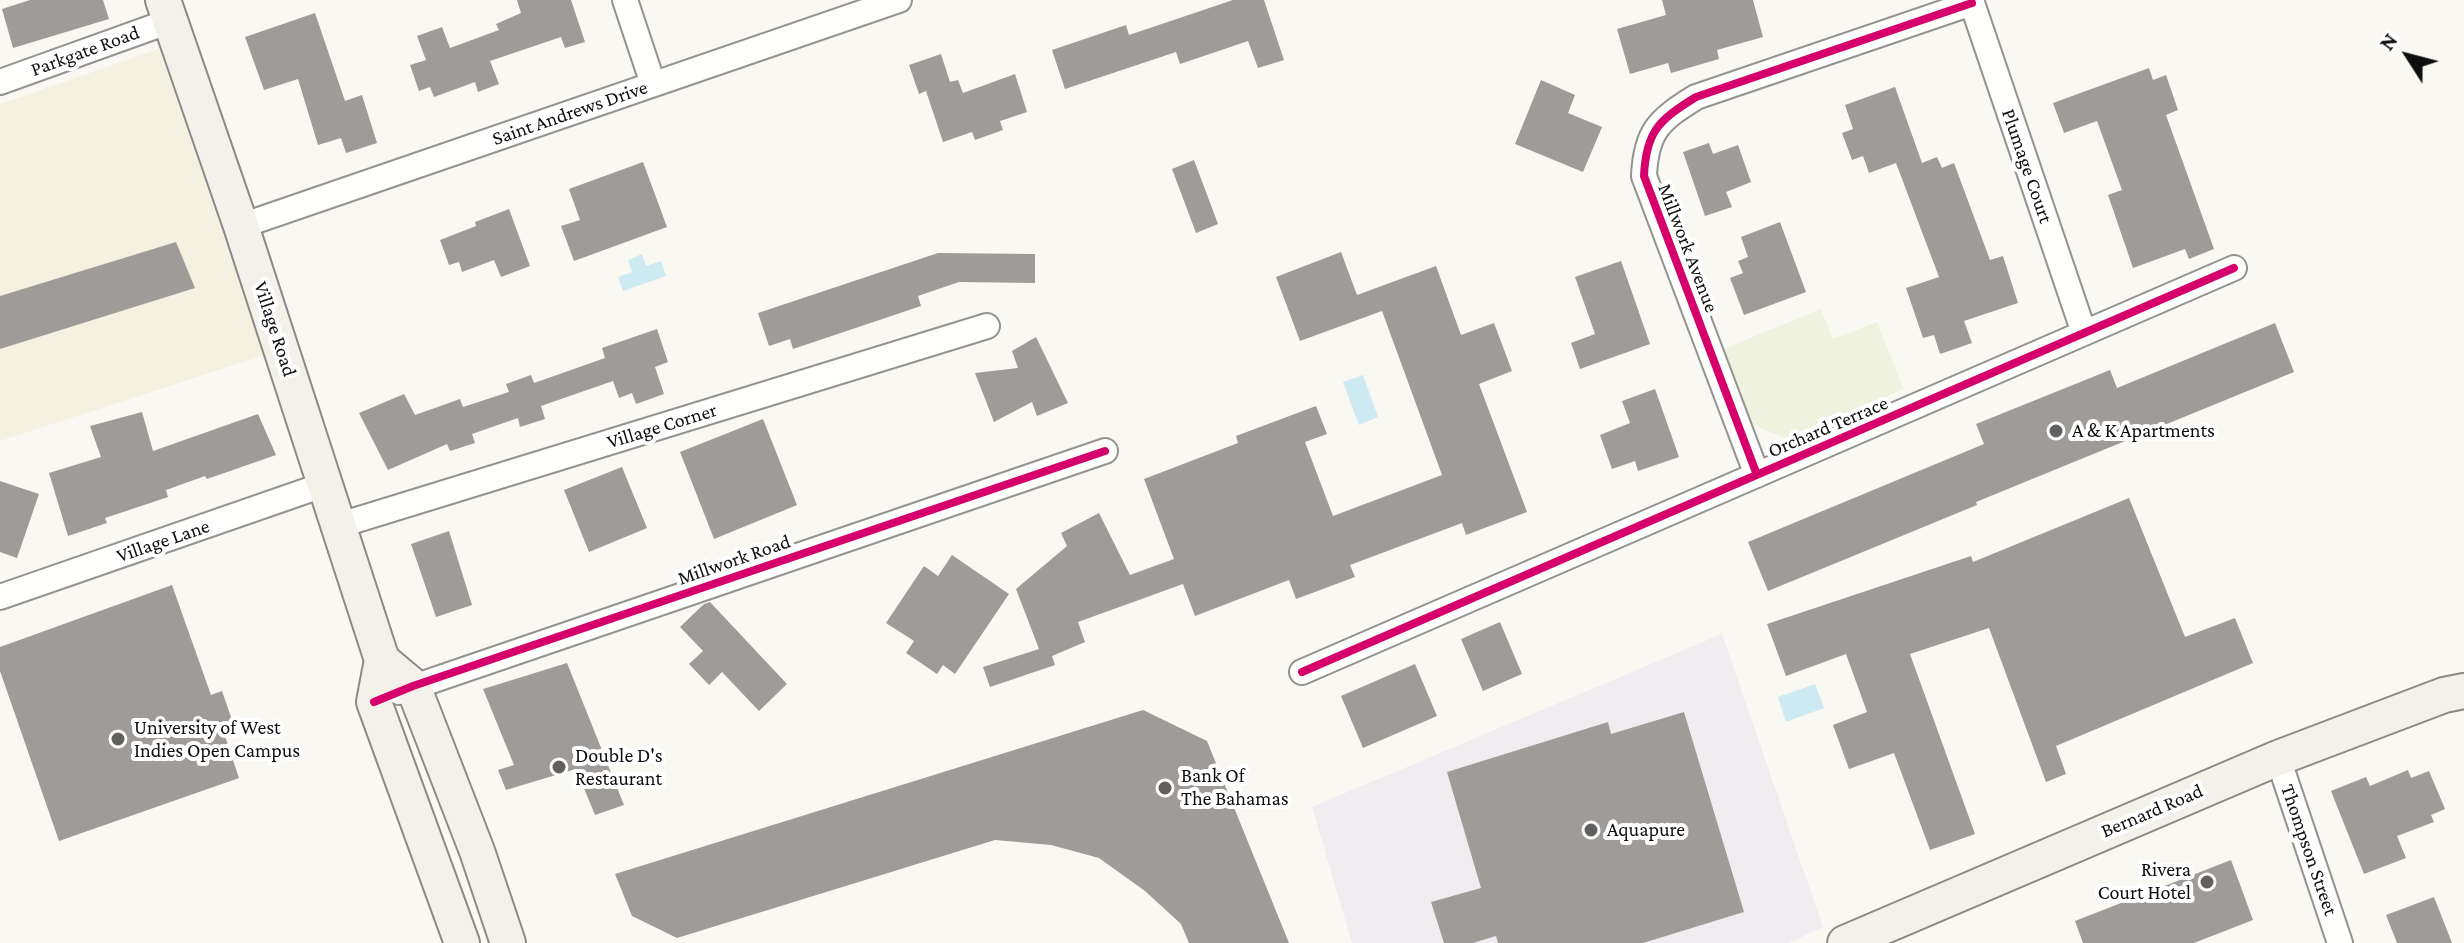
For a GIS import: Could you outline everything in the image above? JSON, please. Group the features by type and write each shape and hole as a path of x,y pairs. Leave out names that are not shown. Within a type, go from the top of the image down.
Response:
{"main road":[{"name":"Village Road","path":"166,10 241,226 382,660 374,702"},
{"path":"382,660 413,686 477,851 508,943"},
{"name":"Bernard Road","path":"1845,943 2278,758 2444,695 2464,691"},
{"path":"374,702 462,943"}],"street":[{"path":"625,0 653,84"},
{"name":"Saint Andrews Drive","path":"241,226 899,0"},
{"name":"Plumage Court","path":"1972,2 2084,333"},
{"name":"Millwork Avenue","path":"1757,475 1644,176 1645,152 1653,132 1667,115 1696,97 1972,2"},
{"name":"Parkgate Road","path":"0,82 166,10"},
{"name":"Orchard Terrace","path":"1302,672 2234,268"},
{"name":"Village Corner","path":"337,526 987,326"},
{"name":"Millwork Road","path":"374,702 413,686 1105,451"},
{"name":"Village Lane","path":"0,597 326,484"},
{"name":"Thompson Street","path":"2278,758 2340,943"}],"shaded area":[{"path":"159,49 265,355 0,441 0,104"},
{"path":"1722,634 1823,927 1789,943 1352,943 1312,807"}],"green space":[{"path":"1821,309 1833,339 1877,322 1904,389 1784,438 1751,424 1721,350"}],"water":[{"path":"642,254 646,266 661,261 666,276 623,291 618,277 632,272 628,260"},
{"path":"1363,375 1378,417 1359,425 1343,382"},
{"path":"1815,684 1824,708 1786,722 1778,697"}],"building":[{"path":"30,0 103,0 109,19 13,48 2,9"},
{"path":"517,0 571,0 585,42 565,48 561,37 490,61 499,84 478,92 475,82 434,97 430,87 419,91 410,65 426,60 417,36 442,27 450,48 499,30 496,24 521,13"},
{"path":"1233,0 1264,0 1284,60 1258,68 1248,41 1180,64 1176,52 1065,89 1052,50 1126,25 1129,35"},
{"path":"1662,0 1753,0 1763,37 1717,50 1719,59 1671,73 1668,63 1630,74 1617,29 1666,15"},
{"path":"315,13 345,101 362,95 377,143 346,153 341,138 318,145 298,79 264,90 245,37"},
{"path":"941,54 950,82 958,80 963,93 1015,74 1027,112 1000,121 1003,130 975,140 972,132 943,142 926,91 919,94 909,65"},
{"path":"2149,68 2153,80 2166,75 2178,110 2166,115 2214,249 2189,259 2185,249 2133,268 2108,195 2122,190 2097,121 2064,133 2053,103"},
{"path":"1541,80 1575,95 1568,113 1602,127 1583,172 1515,144"},
{"path":"1895,87 1922,163 1937,157 1942,168 1954,163 1990,260 2003,256 2018,303 1964,321 1972,343 1940,354 1934,335 1923,338 1906,288 1939,277 1896,163 1869,173 1863,156 1852,160 1842,133 1853,129 1845,105"},
{"path":"1709,143 1713,154 1738,145 1751,182 1726,192 1732,207 1705,216 1683,152"},
{"path":"1194,160 1218,224 1196,233 1172,169"},
{"path":"643,162 667,227 574,261 561,226 580,220 569,189"},
{"path":"509,209 530,266 501,277 494,260 462,272 459,262 449,265 440,240"},
{"path":"1780,222 1806,292 1744,315 1730,278 1743,273 1738,261 1748,257 1741,237"},
{"path":"176,242 195,288 0,349 0,296"},
{"path":"1341,252 1357,295 1436,266 1461,335 1494,323 1512,371 1479,384 1527,512 1466,535 1462,523 1350,565 1355,577 1296,599 1289,580 1195,616 1183,584 1078,622 1085,642 1052,656 1055,665 990,687 983,667 1039,649 1016,589 1067,546 1061,533 1099,513 1130,575 1174,559 1144,479 1238,443 1236,436 1316,406 1327,434 1305,442 1333,516 1442,475 1382,311 1300,341 1276,277"},
{"path":"938,253 1035,254 1035,283 959,282 918,296 921,306 793,349 790,339 769,346 758,313"},
{"path":"1621,261 1650,344 1580,369 1571,343 1595,334 1575,277"},
{"path":"2275,323 2294,372 1768,591 1748,542 1984,444 1976,424 2110,370 2117,388"},
{"path":"657,329 668,362 655,367 664,394 636,404 632,393 619,398 613,381 541,406 545,419 520,427 518,418 472,434 475,443 450,451 447,444 388,470 359,413 404,394 415,415 460,399 463,407 509,392 506,384 531,375 534,383 605,358 602,348"},
{"path":"1036,337 1068,403 1037,416 1032,402 994,422 975,373 1018,368 1012,351"},
{"path":"1655,389 1679,457 1638,471 1635,461 1612,469 1600,435 1630,423 1622,401"},
{"path":"142,412 153,451 258,414 276,455 166,490 168,497 105,518 107,523 68,536 49,473 101,457 90,426"},
{"path":"763,419 797,505 714,539 680,452"},
{"path":"622,467 647,528 589,552 564,490"},
{"path":"0,481 39,494 17,558 0,552"},
{"path":"2129,498 2185,637 2235,618 2253,663 2056,746 2066,774 2046,782 1989,628 1910,654 1975,834 1930,850 1894,753 1849,769 1833,725 1867,712 1846,654 1786,676 1767,624 1971,556 1973,562"},
{"path":"449,531 472,605 436,617 411,544"},
{"path":"952,555 1009,594 955,674 943,665 937,674 906,653 914,641 886,623 924,566 938,576"},
{"path":"172,585 211,695 222,691 232,720 221,724 239,778 59,841 0,671 0,647"},
{"path":"710,602 787,684 759,711 722,672 709,685 689,664 703,651 680,627"},
{"path":"1500,622 1522,674 1483,691 1461,639"},
{"path":"567,663 624,805 595,815 576,769 506,790 498,770 514,765 483,689"},
{"path":"1415,664 1437,716 1363,748 1341,696"},
{"path":"1143,710 1207,741 1289,943 1189,943 1181,924 1145,891 1099,858 1051,845 995,840 677,938 632,916 615,874"},
{"name":"Aquapure","path":"1684,712 1744,912 1643,943 1498,943 1496,936 1473,943 1444,943 1431,902 1481,888 1447,772 1608,722 1611,734"},
{"path":"2408,770 2411,778 2429,771 2445,809 2431,815 2434,822 2397,836 2406,858 2364,874 2331,791 2366,777 2370,786"},
{"name":"Rivera Court Hotel","path":"2231,860 2253,920 2194,943 2083,943 2075,921"},
{"path":"2434,897 2452,943 2397,943 2386,915"}],"cycle path":[{"path":"1757,475 1644,176 1652,137 1664,120 1696,97 1972,3"},
{"path":"1302,672 2234,268"},
{"path":"374,702 413,686 1105,451"}],"place":[{"name":"A & K Apartments","path":"2056,431"},
{"name":"University of West Indies Open Campus","path":"118,739"},
{"name":"Double D's Restaurant","path":"559,767"},
{"name":"Bank Of The Bahamas","path":"1165,788"},
{"name":"Aquapure","path":"1591,830"},
{"name":"Rivera Court Hotel","path":"2207,882"}]}
